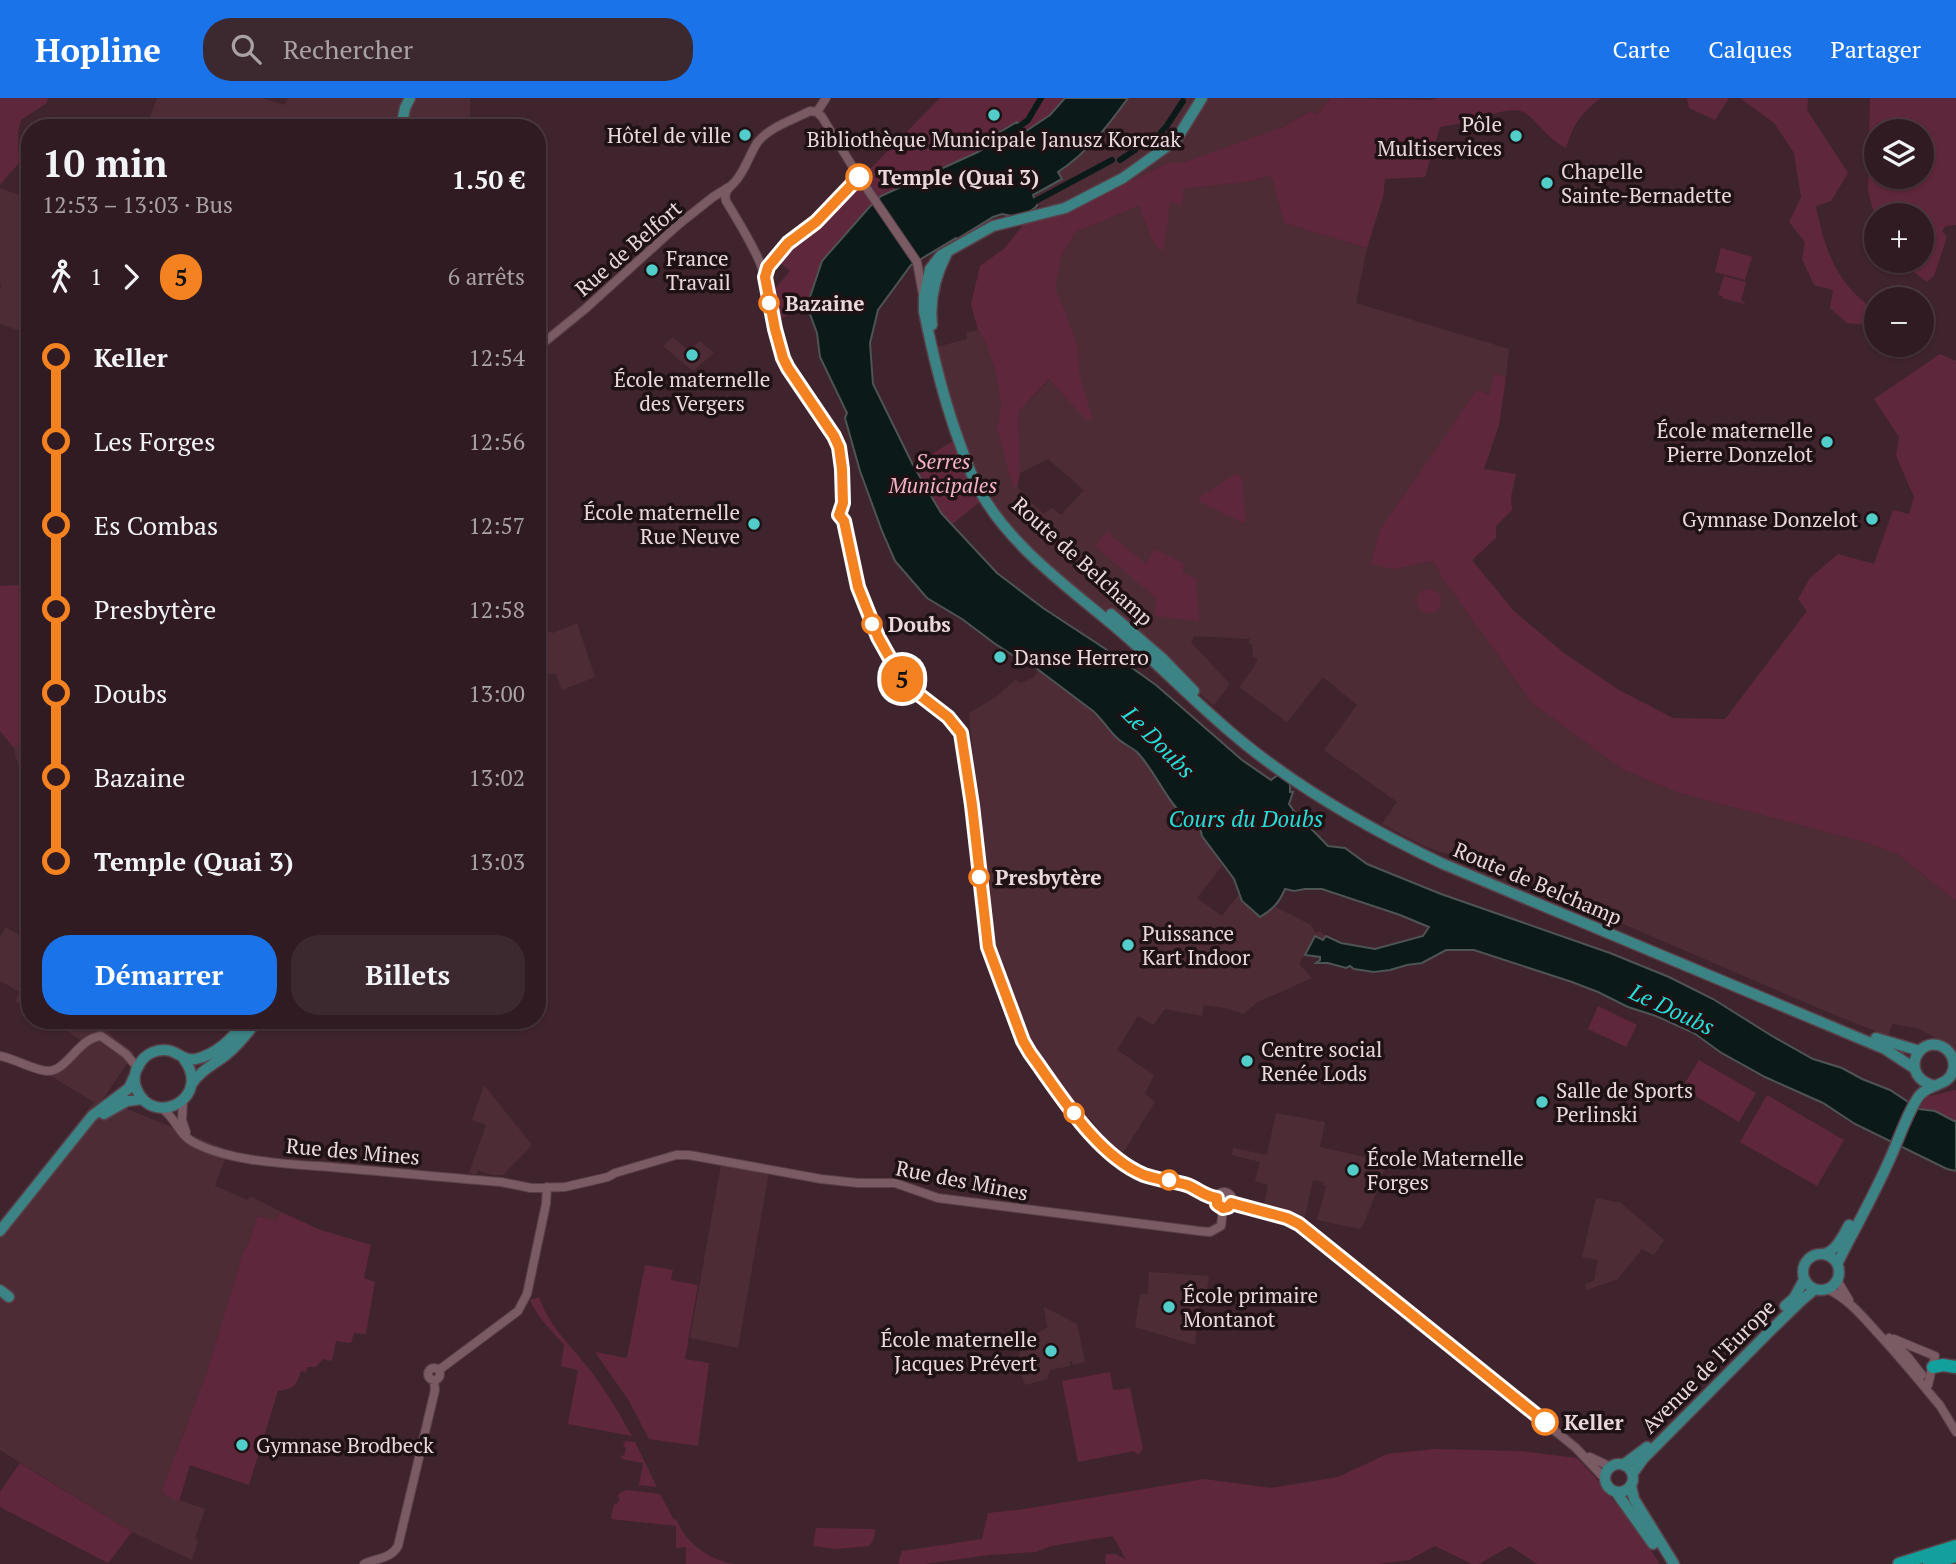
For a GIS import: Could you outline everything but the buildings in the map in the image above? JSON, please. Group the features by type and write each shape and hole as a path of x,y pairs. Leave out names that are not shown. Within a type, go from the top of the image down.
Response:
{"highway":[{"path":"1932,1359 1956,1366"},
{"path":"1899,1564 1956,1546"},
{"path":"1929,1564 1956,1556"}],"main road":[{"path":"397,119 403,98"},
{"path":"403,119 410,98"},
{"path":"930,269 936,260 949,251 993,226 1065,208 1123,178 1176,140 1202,98"},
{"path":"933,331 933,288 949,251"},
{"name":"Route de Belchamp","path":"930,269 924,298 926,323 941,388 969,470 980,493 1010,534 1031,554 1248,747 1396,842 1885,1049 1915,1072"},
{"name":"Route de Belchamp","path":"933,331 944,387 963,443 979,483 995,508 1014,530 1162,658 1228,725 1272,761 1400,841 1861,1033 1920,1051"},
{"path":"183,1058 196,1059 220,1047 238,1029"},
{"path":"136,1071 137,1092 143,1099 154,1106 173,1106 188,1094 201,1072 224,1057 251,1029"},
{"path":"1825,1254 1837,1264 1838,1280 1831,1287 1821,1289 1804,1280 1806,1261 1814,1255 1830,1252 1844,1236 1891,1151 1916,1097 1915,1072 1915,1059 1926,1047 1938,1045 1946,1049 1954,1060 1952,1081 1932,1085 1924,1083 1915,1072"},
{"path":"1,1238 92,1116 129,1088 146,1056 164,1050 183,1058 191,1072 191,1086"},
{"path":"1916,1097 1932,1085"},
{"path":"1,1238 96,1120 127,1101 143,1099"},
{"path":"1837,1264 1889,1162 1891,1151"},
{"name":"Avenue de l'Europe","path":"1623,1465 1638,1455 1794,1298 1804,1280"},
{"name":"Avenue de l'Europe","path":"1633,1473 1643,1459 1801,1300 1821,1289"},
{"path":"1667,1564 1616,1492 1609,1488 1606,1473 1611,1467 1623,1465 1633,1473 1633,1496 1674,1564"},
{"path":"1616,1492 1631,1486"},
{"path":"1629,1510 1642,1512"}],"street":[{"path":"817,112 826,98"},
{"path":"924,298 918,262 817,112 810,111 763,137 736,181 729,187 726,201 765,266 771,314 783,358 839,447 843,503 839,515 844,521 858,587 873,627 901,678 957,726 963,742 988,947 1023,1041 1087,1130 1113,1155 1142,1174 1191,1187 1217,1198"},
{"path":"765,266 792,239 816,222 859,177"},
{"name":"Rue de Belfort","path":"546,341 679,224 729,187"},
{"name":"Rue de Belfort","path":"711,199 726,201"},
{"path":"918,262 930,269"},
{"name":"Route de Belchamp","path":"930,269 927,309 933,331"},
{"path":"0,1056 18,1060 37,1069 55,1070 86,1041 101,1036 126,1054 136,1071"},
{"path":"126,1054 146,1056"},
{"path":"183,1100 182,1121 191,1141"},
{"name":"Rue des Mines","path":"160,1107 168,1112 191,1141 223,1154 261,1160 547,1186 615,1173 676,1155 699,1155 821,1179 895,1183 938,1198 1199,1231 1210,1231 1221,1226 1223,1208"},
{"path":"364,1564 375,1558 390,1556 398,1546 435,1390 434,1381 429,1378 428,1372 432,1368 439,1370 518,1311 527,1294 547,1186"},
{"path":"1227,1193 1231,1196 1231,1203 1223,1208 1217,1204 1217,1198 1220,1194 1227,1193"},
{"path":"1231,1203 1287,1218 1299,1224 1576,1448 1606,1480"},
{"path":"1838,1280 1854,1308"},
{"path":"1821,1289 1838,1294 1854,1308 1914,1369 1941,1407"},
{"path":"1872,1326 1932,1359"},
{"path":"1882,1332 1928,1385 1956,1432"},
{"path":"1914,1369 1920,1356 1932,1359"},
{"path":"1914,1369 1932,1359"},
{"path":"1928,1385 1932,1359"},
{"path":"1576,1448 1611,1467"}],"shaded area":[{"path":"157,98 263,98 284,105 288,98 470,98 470,119 149,119"},
{"path":"1128,98 1331,98 1317,114 1310,111 1283,127 1240,144 1182,163 1168,163 1109,191 1065,205 1037,206 1033,196 1061,179 1058,172 1088,149"},
{"path":"1271,175 1284,223 1367,248 1356,303 1509,349 1506,377 1494,375 1489,395 1477,390 1394,569 1433,561 1532,703 1622,769 1676,792 1868,843 1897,854 1956,901 1956,1055 1951,1046 1917,1028 1892,1024 1888,1036 1544,890 1511,873 1499,862 1460,852 1444,853 1424,846 1382,824 1397,802 1324,750 1357,705 1323,677 1287,722 1239,687 1257,660 1257,657 1253,657 1252,645 1248,642 1250,639 1194,636 1191,642 1230,684 1214,705 1079,602 990,515 929,349 967,339 966,333 978,330 985,340 996,373 1001,406 997,428 1013,487 1017,487 1043,514 1052,508 1061,515 1084,490 1048,459 1020,473 1018,412 1050,379 1087,420 1091,419 1079,371 1078,347 1054,287 1062,254 1076,232 1139,206 1154,243 1170,203 1183,189 1251,181"},
{"path":"0,188 21,196 21,331 0,324"},
{"name":"École maternelle des Vergers","path":"673,337 689,351 700,341 714,353 693,371 663,346"},
{"path":"577,623 595,677 562,690 556,674 546,674 546,629 553,633"},
{"path":"1039,670 1093,711 1116,738 1136,751 1191,822 1200,827 1222,866 1197,898 1222,916 1240,893 1243,901 1272,910 1275,907 1311,925 1314,931 1326,936 1324,940 1315,936 1299,964 1312,978 1258,1002 1243,1014 1204,1005 1202,1016 1165,1009 1153,1025 1138,1016 1117,1050 1154,1075 1145,1094 1155,1102 1121,1156 1030,1048 990,941 969,713 996,697 1015,680 1021,683 1033,678"},
{"path":"13,747 21,747 21,774"},
{"path":"6,927 21,936 21,1004 15,1001 20,992 0,981 0,937"},
{"path":"63,1029 106,1029 134,1053 103,1099 228,1150 215,1186 248,1200 250,1196 281,1212 276,1221 258,1216 244,1250 206,1375 162,1490 165,1495 205,1509 195,1538 198,1541 192,1560 132,1532 0,1450 0,1224 94,1102 47,1074 81,1040"},
{"path":"484,1085 532,1145 501,1175 491,1175 478,1170 476,1175 469,1173 486,1125 472,1120"},
{"path":"1276,1113 1325,1122 1320,1147 1388,1162 1377,1187 1374,1186 1377,1191 1360,1229 1317,1220 1326,1186 1323,1185 1324,1182 1313,1180 1305,1217 1264,1205 1268,1185 1255,1181 1260,1162 1232,1155 1233,1148 1267,1155"},
{"path":"721,1165 769,1172 738,1348 690,1338"},
{"path":"1596,1198 1621,1203 1664,1240 1654,1255 1642,1249 1618,1279 1586,1290 1585,1284 1594,1281 1598,1260 1582,1257"},
{"name":"École primaire Montanot","path":"1149,1272 1209,1276 1207,1290 1201,1290 1195,1345 1135,1327 1140,1294 1148,1294"},
{"name":"École maternelle Jacques Prévert","path":"1044,1307 1077,1324 1085,1362 1073,1365 1070,1361 1070,1366 1050,1370 1047,1379 1025,1385 1019,1370 1020,1342 1047,1328"}],"green space":[{"path":"0,98 48,98 47,103 21,119 18,132 19,163 0,185"},
{"path":"940,98 1065,98 1050,115 1025,131 1016,122 978,152 878,198 863,176"},
{"path":"1331,98 1601,98 1579,120 1566,148 1520,111 1506,111 1440,127 1425,177 1385,179 1383,197 1367,248 1284,223 1271,175 1251,181 1183,189 1182,204 1170,203 1163,252 1154,244 1139,206 1076,232 1062,254 1055,287 1078,347 1079,371 1092,419 1087,421 1049,379 1018,412 1020,473 1017,487 1013,487 997,428 1001,406 996,373 985,340 978,330 971,304 980,266 1005,248 1024,224 1109,191 1168,163 1182,163 1283,127 1311,111 1317,114"},
{"path":"1687,98 1729,98 1715,120 1689,108"},
{"path":"1740,98 1808,98 1807,110 1848,173 1831,201 1816,206 1835,266 1851,290 1864,302 1864,325 1847,323 1830,308 1833,290 1814,285 1802,259 1805,242 1789,222 1801,197 1794,153 1774,123"},
{"path":"1870,98 1956,98 1956,225 1946,226 1942,231 1947,237 1934,276 1927,282 1915,273 1934,273 1934,203 1871,203 1868,189 1934,189 1934,119 1870,119"},
{"path":"855,187 867,193 873,203 822,261 807,306 778,320 774,290 790,271 777,260 796,238 800,240 817,230 850,195 846,194 851,188"},
{"path":"1721,248 1752,257 1745,280 1715,272"},
{"path":"1724,276 1746,282 1741,301 1745,302 1744,304 1718,295"},
{"path":"1940,354 1956,361 1956,901 1897,854 1868,843 1676,792 1622,769 1532,703 1433,561 1394,569 1371,564 1380,530 1477,390 1489,395 1494,374 1506,377 1499,425 1484,469 1516,474 1511,497 1512,510 1496,526 1496,538 1472,560 1514,611 1564,653 1619,690 1673,718 1725,719 1807,611 1798,599 1810,578 1838,554 1874,564 1893,510 1909,514 1914,497 1896,456 1899,437 1874,399"},
{"name":"Serres Municipales","path":"955,440 981,501 951,525 913,465"},
{"path":"1236,474 1241,476 1246,521 1243,523 1199,500"},
{"path":"1107,532 1146,564 1154,549 1185,564 1182,572 1196,579 1199,621 1155,616 1156,598 1095,546"},
{"path":"20,585 21,747 13,747 0,731 0,586"},
{"path":"1429,589 1438,592 1441,601 1438,610 1429,613 1420,610 1417,601 1420,592"},
{"path":"1598,1006 1637,1025 1626,1047 1588,1029"},
{"path":"1699,1060 1756,1093 1739,1122 1682,1088"},
{"path":"1956,1090 1956,1122 1919,1109 1926,1097"},
{"path":"1767,1095 1844,1140 1817,1186 1740,1142"},
{"path":"281,1212 318,1229 371,1245 364,1278 375,1282 366,1334 354,1333 351,1343 336,1341 332,1361 323,1359 316,1367 307,1367 306,1372 301,1371 293,1386 278,1391 249,1485 190,1465 179,1501 165,1495 162,1490 206,1375 244,1250 258,1216 276,1221"},
{"path":"645,1265 673,1270 671,1280 698,1285 685,1359 709,1363 698,1446 649,1439 629,1401 595,1352 627,1358"},
{"path":"539,1297 555,1327 596,1378 632,1436 568,1424 578,1370 561,1366 564,1345 540,1318 530,1300"},
{"path":"1110,1372 1113,1390 1130,1388 1143,1449 1138,1455 1134,1451 1078,1462 1062,1381"},
{"path":"625,1441 635,1442 657,1487 639,1485 643,1463 621,1459 626,1448 623,1446"},
{"path":"1435,1449 1519,1451 1577,1458 1595,1477 1660,1564 1537,1564 1510,1546 1479,1564 1472,1564 1435,1546 1409,1560 1378,1564 1107,1564 1106,1554 1116,1554 1126,1560 1113,1536 1051,1546 1036,1552 924,1564 898,1564 902,1551 982,1539 988,1513 1204,1479 1271,1488 1338,1477 1387,1454"},
{"path":"20,1463 132,1532 108,1563 0,1507 0,1492"},
{"path":"628,1490 660,1494 674,1520 676,1519 698,1549 733,1564 686,1564 686,1547 676,1548 676,1526 611,1519 614,1503 617,1504 620,1498 617,1496"},
{"path":"816,1528 875,1529 874,1539 869,1546 837,1549 813,1546"}],"water":[{"name":"Cours du Doubs","path":"1065,98 1128,98 1079,156 1058,172 1062,179 1033,195 1037,206 1029,212 993,217 911,265 878,310 870,343 873,384 913,465 941,513 997,573 1043,608 1156,685 1242,760 1271,780 1279,774 1290,784 1290,792 1293,792 1289,804 1328,846 1345,848 1367,864 1441,894 1610,953 1669,977 1713,999 1813,1059 1842,1068 1890,1090 1919,1109 1935,1111 1956,1122 1956,1171 1855,1124 1823,1103 1765,1077 1720,1052 1694,1033 1572,982 1474,950 1446,950 1422,963 1374,972 1350,966 1346,968 1316,963 1320,957 1305,955 1315,936 1323,940 1326,936 1341,943 1375,949 1423,936 1429,927 1322,889 1285,889 1275,905 1260,917 1242,901 1234,879 1202,836 1200,827 1172,803 1137,752 1117,738 1093,711 1028,662 1026,664 927,598 895,561 860,471 845,418 847,413 820,357 817,333 807,306 822,261 881,196 978,152 993,142 993,136 1017,122 1026,131 1050,115"}],"waterway":[{"path":"1016,129 1028,120 1041,98"},
{"path":"1161,132 1183,101"},
{"path":"1120,160 1135,150"},
{"path":"1030,204 1112,160"}],"bus line":[{"name":"5","path":"859,177 816,222 792,239 768,267 765,277 770,310 779,347 788,368 825,420 839,447 843,503 839,515 844,521 858,587 873,627 901,678 948,717 961,733 988,947 1023,1041 1087,1130 1124,1164 1142,1174 1191,1187 1217,1198 1217,1204 1223,1208 1231,1203 1287,1218 1299,1224 1545,1422"}],"place":[{"name":"Bibliothèque Municipale Janusz Korczak","path":"994,115"},
{"name":"Hôtel de ville","path":"745,135"},
{"name":"Pôle Multiservices","path":"1516,136"},
{"name":"Temple (Quai 3)","path":"859,177"},
{"name":"Chapelle Sainte-Bernadette","path":"1547,183"},
{"name":"France Travail","path":"652,270"},
{"name":"Bazaine","path":"769,303"},
{"name":"École maternelle des Vergers","path":"692,355"},
{"name":"École maternelle Pierre Donzelot","path":"1827,442"},
{"name":"Gymnase Donzelot","path":"1872,519"},
{"name":"École maternelle Rue Neuve","path":"754,524"},
{"name":"Doubs","path":"872,624"},
{"name":"Danse Herrero","path":"1000,657"},
{"name":"Presbytère","path":"979,877"},
{"name":"Puissance Kart Indoor","path":"1128,945"},
{"name":"Centre social Renée Lods","path":"1247,1061"},
{"name":"Salle de Sports Perlinski","path":"1542,1102"},
{"name":"École Maternelle Forges","path":"1353,1170"},
{"name":"École primaire Montanot","path":"1169,1307"},
{"name":"École maternelle Jacques Prévert","path":"1051,1351"},
{"name":"Keller","path":"1545,1422"},
{"name":"Gymnase Brodbeck","path":"242,1445"}],"water label":[{"name":"Le Doubs","path":"1159,742"},
{"name":"Le Doubs","path":"1672,1009"}]}
